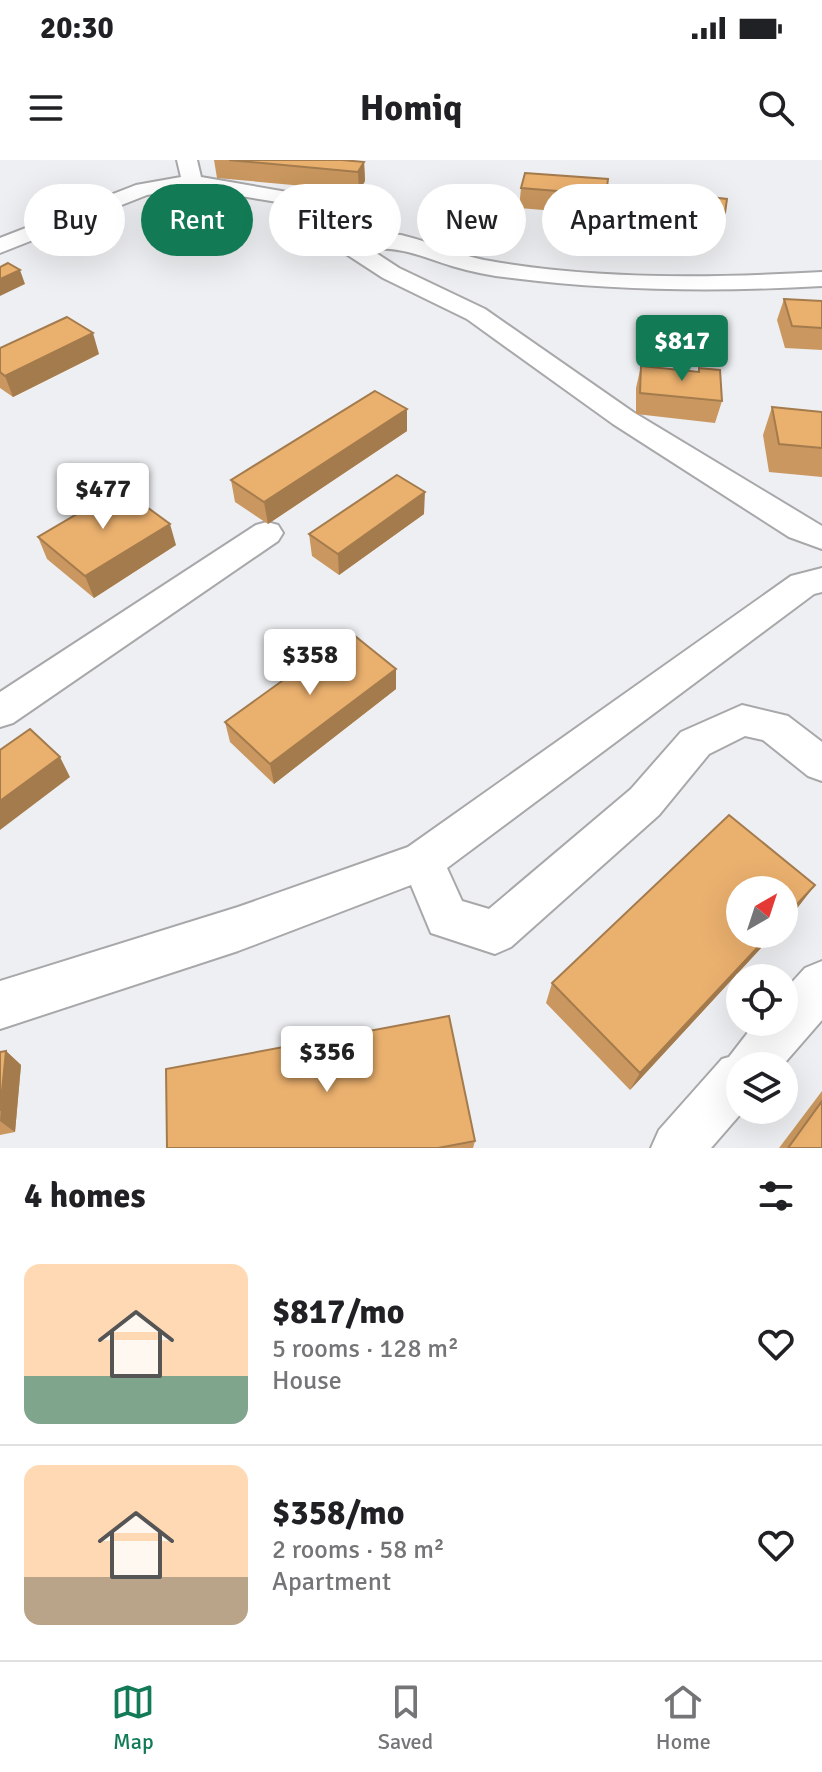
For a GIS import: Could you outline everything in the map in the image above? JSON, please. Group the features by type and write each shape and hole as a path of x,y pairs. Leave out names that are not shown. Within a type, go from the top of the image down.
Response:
{"lane":[{"path":"0,246 189,171 269,191"},
{"path":"401,242 422,245 474,264 609,280 708,285 822,279"},
{"path":"365,256 391,273 476,314 623,418 800,529 822,538"},
{"path":"0,712 267,533"},
{"path":"0,1005 238,929 422,861 803,585 822,580"},
{"path":"422,861 447,918 495,932 645,802 695,743 742,720 774,727 822,764"},
{"path":"762,1052 822,984"},
{"path":"677,1148 726,1093"}],"building":[{"path":"229,160 342,160 364,162 358,172"},
{"path":"525,173 608,179 607,184 542,184 542,190 526,188 526,184 522,184"},
{"path":"8,263 20,270 0,279 0,267"},
{"path":"784,299 822,301 822,328 792,326"},
{"path":"67,317 93,333 5,376 0,372 0,348"},
{"path":"641,366 699,372 699,368 720,370 722,401 640,393"},
{"path":"375,391 407,409 264,502 231,480"},
{"path":"772,407 822,412 822,448 779,444"},
{"path":"397,475 425,492 338,554 309,534"},
{"path":"121,488 170,524 85,576 38,537"},
{"path":"350,632 396,669 270,764 225,722"},
{"path":"30,729 60,757 0,801 0,750"},
{"path":"729,815 815,885 798,903 798,876 726,876 726,948 757,948 742,964 726,964 726,981 640,1073 552,983"},
{"path":"449,1016 475,1141 438,1148 167,1148 166,1069"},
{"path":"6,1051 0,1111 0,1052"},
{"path":"822,1101 822,1148 788,1148"}]}
